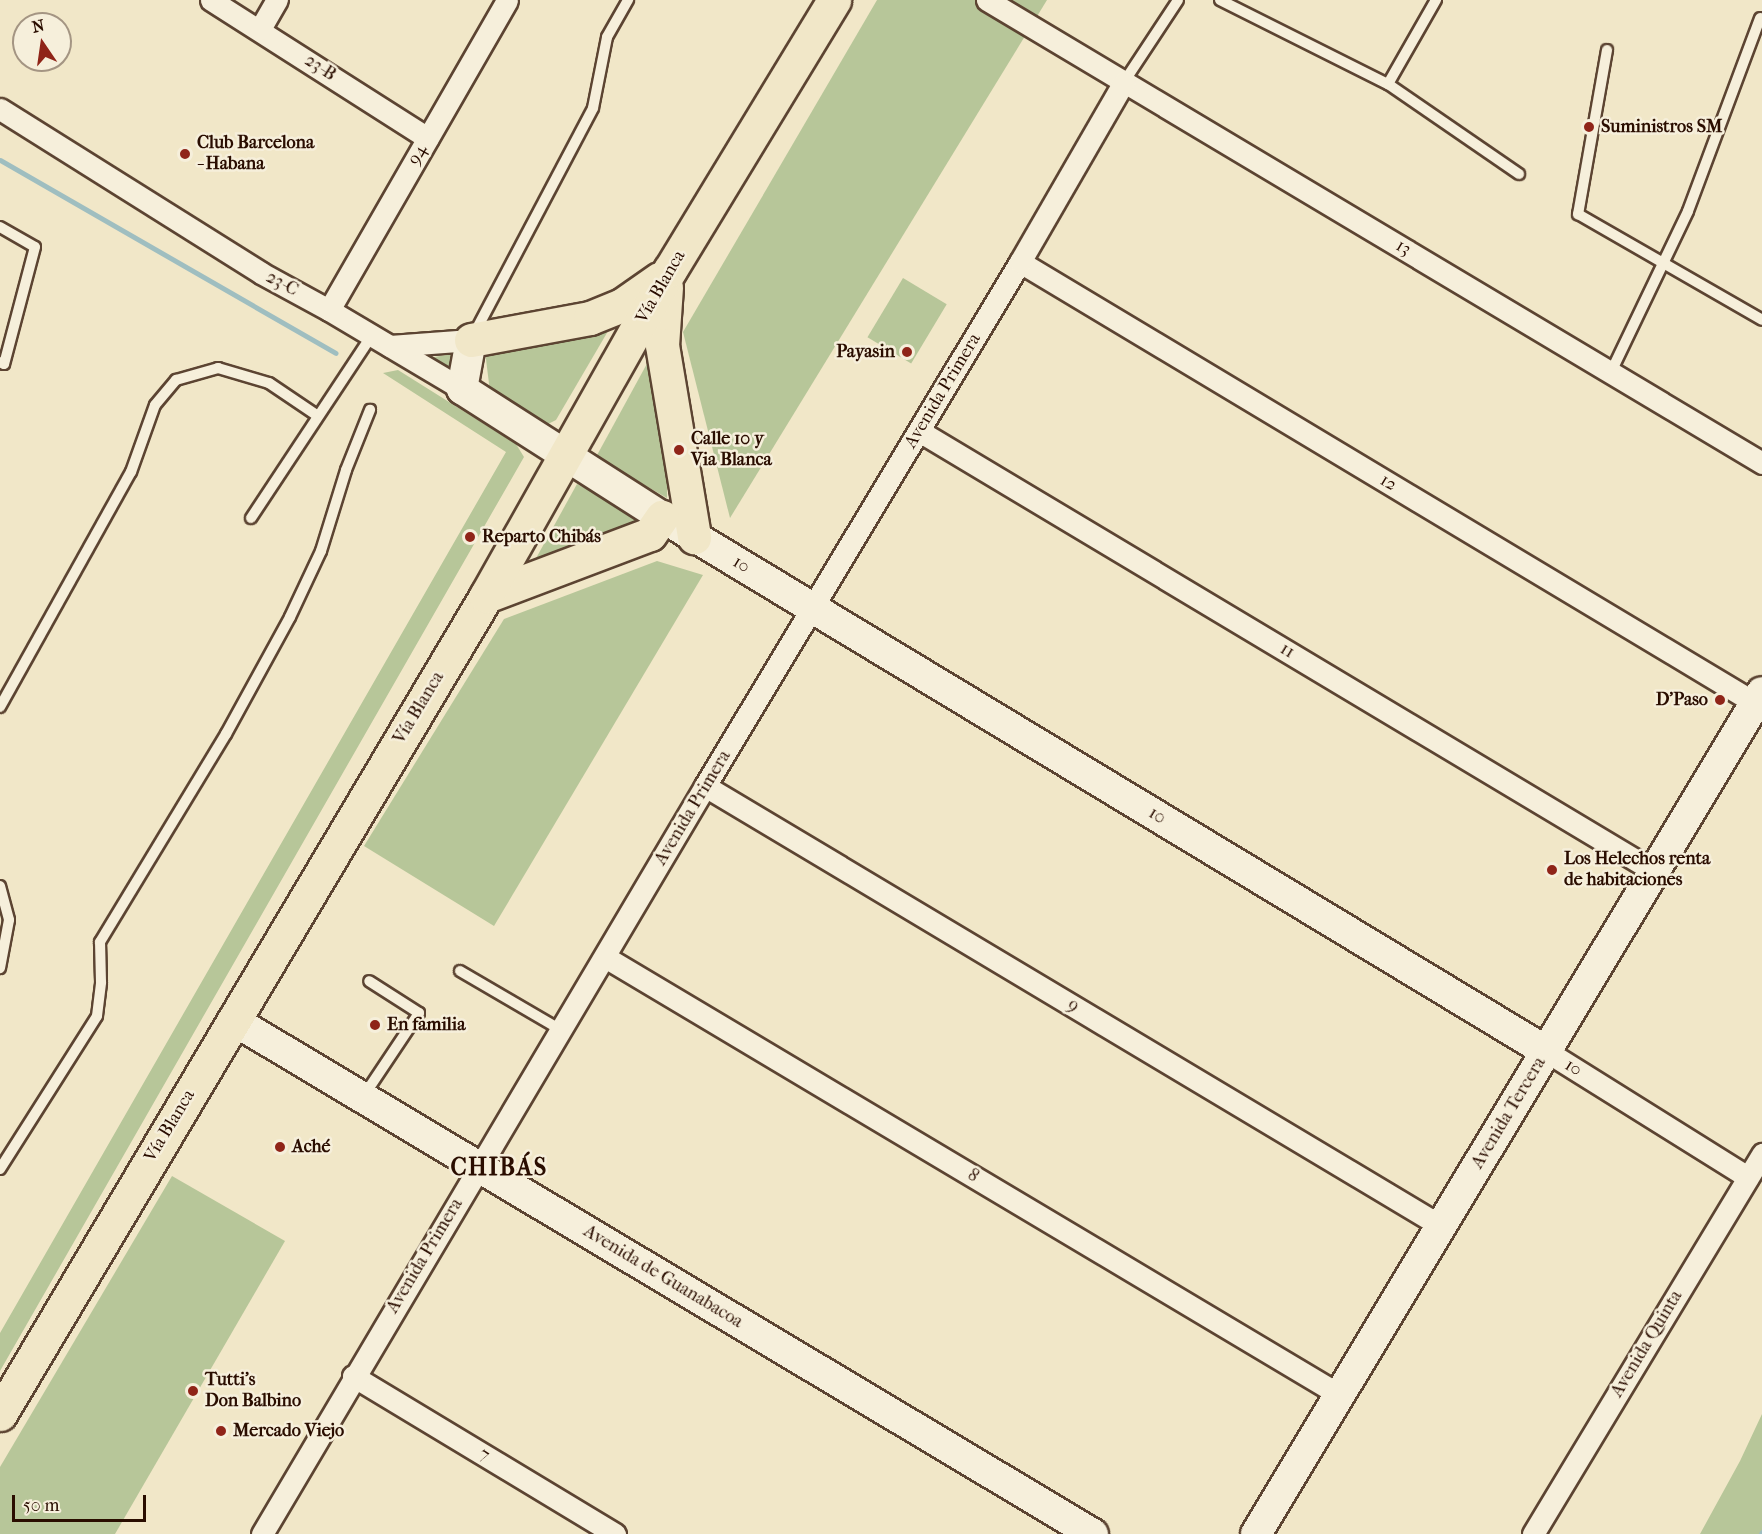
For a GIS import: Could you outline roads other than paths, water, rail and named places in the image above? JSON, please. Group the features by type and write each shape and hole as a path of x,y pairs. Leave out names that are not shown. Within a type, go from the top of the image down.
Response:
{"main road":[{"name":"Vía Blanca","path":"0,1414 486,596 670,270 834,0"},
{"path":"471,340 590,318 622,305 670,270"},
{"path":"670,270 664,300 662,345 694,537"},
{"path":"486,596 650,534 662,518"}],"street":[{"name":"23-B","path":"211,0 260,29 428,138"},
{"path":"260,29 277,0"},
{"name":"94","path":"329,310 507,0"},
{"name":"13","path":"987,0 1762,463"},
{"name":"Avenida Primera","path":"262,1534 353,1376 1020,262 1124,82"},
{"name":"23-C","path":"0,109 261,273 329,310 462,389 565,456"},
{"name":"12","path":"1020,262 1759,697"},
{"path":"380,342 471,340 462,389"},
{"name":"11","path":"919,431 1654,871"},
{"name":"10","path":"565,456 662,518 1546,1051 1748,1177"},
{"name":"Avenida Tercera","path":"1256,1534 1759,697"},
{"name":"9","path":"705,786 1441,1226"},
{"name":"8","path":"605,957 1340,1395"},
{"name":"Avenida de Guanabacoa","path":"233,1020 1093,1534"},
{"name":"Avenida Quinta","path":"1533,1534 1762,1154"},
{"name":"7","path":"353,1376 615,1534"}],"lane":[{"path":"471,340 592,108 607,37 628,0"},
{"path":"1124,82 1178,0"},
{"path":"1220,0 1388,84 1519,174"},
{"path":"1388,84 1436,0"},
{"path":"1611,372 1688,211 1760,18"},
{"path":"1607,50 1578,214 1762,320"},
{"path":"0,227 35,247 4,364 0,363"},
{"path":"252,518 318,416 380,342"},
{"path":"0,707 131,472 155,405 176,380 218,368 269,382 318,416"},
{"path":"0,1169 97,1016 100,942 226,734 290,617 321,552 346,470 370,410"},
{"path":"0,886 9,920 0,968"},
{"path":"460,971 561,1030"},
{"path":"363,1097 418,1013 369,981"}],"waterway":[{"path":"0,160 336,353"}],"place":[{"name":"Suministros SM","path":"1589,127"},
{"name":"Club Barcelona - Habana","path":"185,154"},
{"name":"Payasin","path":"907,352"},
{"name":"Calle 10 y Via Blanca","path":"679,450"},
{"name":"Reparto Chibás","path":"470,537"},
{"name":"D'Paso","path":"1720,700"},
{"name":"Los Helechos renta de habitaciones","path":"1552,870"},
{"name":"En familia","path":"375,1025"},
{"name":"Aché","path":"280,1147"},
{"name":"Tutti's Don Balbino","path":"193,1391"},
{"name":"Mercado Viejo","path":"221,1431"}],"district":[{"name":"CHIBÁS","path":"499,1168"}]}
